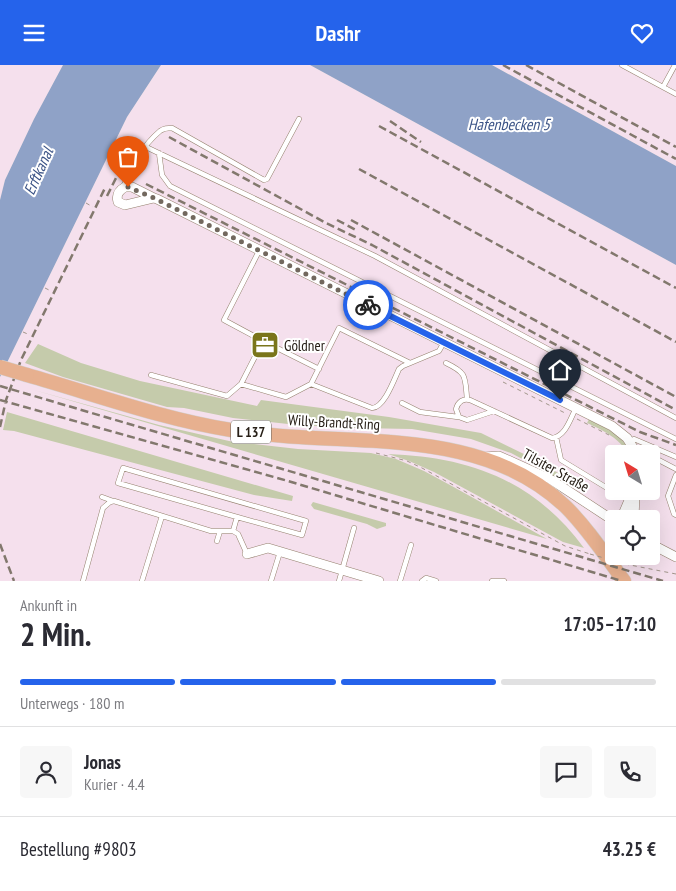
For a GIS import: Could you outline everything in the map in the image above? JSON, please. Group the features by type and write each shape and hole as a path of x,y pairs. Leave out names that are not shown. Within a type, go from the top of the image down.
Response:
{"main road":[{"name":"Willy-Brandt-Ring","path":"0,367 157,413 229,429 297,437 422,445 455,450 481,457 523,475 554,496 572,513 591,536 624,581"}],"street":[{"path":"154,198 121,205 118,202 117,195 118,191 125,187 132,187 576,408 620,431 632,445"},
{"name":"Tilsiter Straße","path":"481,457 499,456 533,470 568,489 605,515"},
{"path":"247,554 262,549 280,552 379,581"},
{"path":"660,549 676,557"},
{"path":"660,555 676,557"}],"lane":[{"path":"622,65 676,94"},
{"path":"663,87 674,66"},
{"path":"125,187 126,175 146,147 161,131 172,128 264,180 270,177 299,119"},
{"path":"146,147 375,256 676,418"},
{"path":"159,153 162,175 170,186 676,439"},
{"path":"259,251 224,320 319,369"},
{"path":"241,384 286,397 311,384 339,328 410,363"},
{"path":"151,375 227,396 241,384 264,341"},
{"path":"311,384 376,408 382,404 400,369 439,351 444,342"},
{"path":"446,363 463,373 467,399"},
{"path":"459,417 456,413 457,405 460,401 467,399 548,437 556,437 564,431 576,408"},
{"path":"402,403 420,412 459,417 467,420 494,411"},
{"path":"556,437 561,460 605,487"},
{"path":"630,442 634,439 676,457"},
{"path":"660,461 676,469"},
{"path":"123,468 306,521 302,535 237,517 118,483 123,468"},
{"path":"676,475 668,496 676,515"},
{"path":"102,497 212,531 233,531 238,534 247,554"},
{"path":"83,581 103,508 114,501"},
{"path":"142,581 162,515"},
{"path":"233,531 237,517"},
{"path":"339,581 354,528"},
{"path":"217,541 220,531"},
{"path":"400,581 411,545"},
{"path":"271,581 280,552"},
{"path":"422,581 426,578 436,581"},
{"path":"492,581 504,581"}],"path":[{"path":"114,147 120,151"},
{"path":"86,203 93,207"},
{"path":"45,288 51,291"},
{"path":"23,332 30,335"},
{"path":"368,451 407,461 422,468 564,546 625,564 676,574"},
{"path":"377,451 386,452"}],"shaded area":[{"path":"0,65 63,65 34,119 5,180 0,200"},
{"path":"161,65 310,65 676,265 676,581 0,581 0,377 127,117"},
{"path":"492,65 676,65 676,166 527,84"}],"green space":[{"path":"38,344 81,363 140,381 257,406 261,400 389,417 481,433 528,456 581,486 556,477 511,453 471,439 412,429 297,425 233,418 184,408 167,407 63,377 25,363"},
{"path":"34,390 159,425 229,441 298,449 371,453 396,459 424,471 547,539"},
{"path":"7,412 293,496 292,501 254,495 14,431 3,430"},
{"path":"589,419 607,429 619,437 626,445 622,445 610,435 587,423"},
{"path":"388,454 446,460 498,477 521,489 544,505 565,525 584,548 563,542 434,472"},
{"path":"313,502 386,523 386,526 377,529 367,524 314,509 311,505"}],"water":[{"name":"Erftkanal","path":"63,65 161,65 127,117 0,377 0,200 5,180 34,119"},
{"name":"Hafenbecken 5","path":"310,65 492,65 676,166 676,265"}],"railway":[{"path":"503,65 676,159"},
{"path":"526,65 676,147"},
{"path":"390,121 421,142"},
{"path":"379,126 676,288"},
{"path":"169,137 676,410"},
{"path":"107,196 128,154"},
{"path":"359,169 676,342"},
{"path":"146,184 640,432 676,445"},
{"path":"0,427 6,400 21,360 105,188"},
{"path":"337,220 358,231"},
{"path":"351,220 676,397"},
{"path":"0,386 663,581"},
{"path":"0,400 288,481 622,581"},
{"path":"0,544 14,581"}],"way so far":[{"path":"128,187 132,187 368,305"}],"place":[{"name":"Göldner","path":"265,345"}],"route":[{"path":"368,305 560,400"}]}
